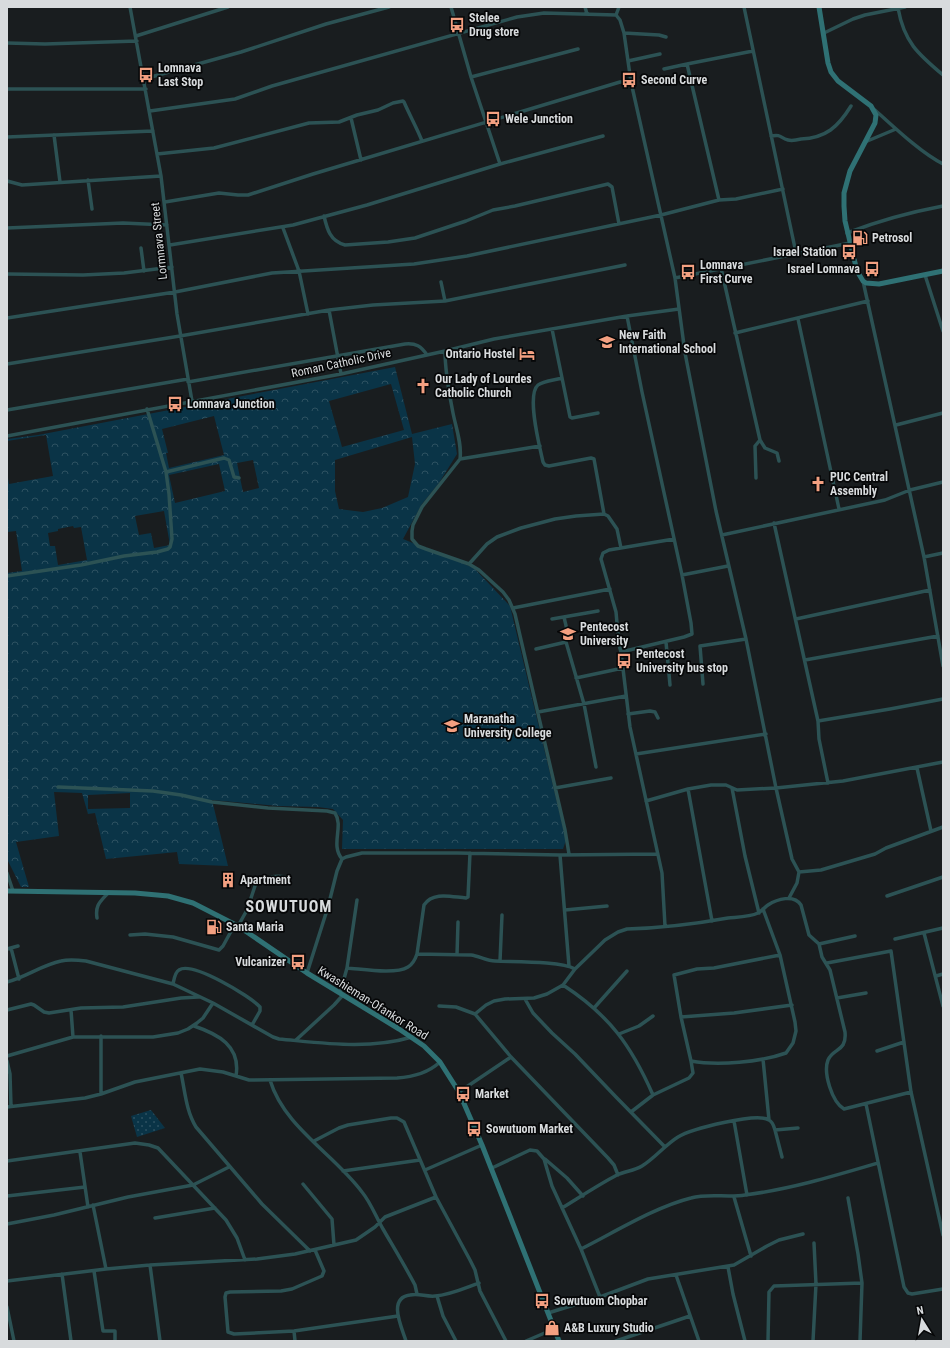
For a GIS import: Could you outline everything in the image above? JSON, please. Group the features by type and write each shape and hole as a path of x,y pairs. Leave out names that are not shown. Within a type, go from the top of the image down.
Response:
{"main road":[{"path":"819,7 828,63 834,77 874,109 876,115 876,119 850,170 844,192 845,221 857,271 863,281 870,284 879,284 943,271"},
{"name":"Kwashieman-Ofankor Road","path":"7,891 161,895 179,898 199,906 236,925 307,973 412,1037 440,1062 459,1092 492,1168 559,1341"}],"street":[{"name":"Lormnava Street","path":"130,7 161,176 180,336 192,402"},
{"path":"7,43 45,44 136,39 228,7"},
{"path":"144,80 234,55 326,24 389,7"},
{"path":"451,7 471,77 500,164"},
{"path":"585,7 587,14"},
{"path":"616,15 618,7"},
{"path":"744,7 796,253"},
{"path":"824,33 859,17 905,7"},
{"path":"898,8 902,27 913,47 943,75"},
{"path":"150,111 241,98 272,86 531,14 616,15 620,20 624,33 631,82 675,278 688,368 728,566 746,639 792,859 799,872 797,883 789,898"},
{"path":"624,33 666,36"},
{"path":"471,77 578,49"},
{"path":"664,69 753,51"},
{"path":"628,61 660,54"},
{"path":"687,64 719,200"},
{"path":"165,202 219,193 248,195 620,82 631,82"},
{"path":"7,89 146,89"},
{"path":"157,154 214,148 309,123 333,123 393,104 404,102 422,141"},
{"path":"771,136 777,135 788,140 816,138 825,134 843,118 851,106"},
{"path":"874,109 932,158 943,164"},
{"path":"351,118 361,160"},
{"path":"865,142 896,129"},
{"path":"7,137 153,131"},
{"path":"54,135 60,182"},
{"path":"170,246 283,228 367,205 500,164 603,136"},
{"path":"7,181 22,185 161,176"},
{"path":"88,180 92,209"},
{"path":"324,216 329,234 342,244 394,242 422,236 493,210 608,184 612,187 619,224"},
{"path":"7,318 175,292 272,273 369,268 429,262 467,256 661,215 719,200 736,199 783,189"},
{"path":"847,233 919,211 943,206"},
{"path":"7,228 123,223 167,225"},
{"path":"283,228 299,271 308,314"},
{"path":"675,278 850,243"},
{"path":"141,248 144,271"},
{"path":"7,364 329,310 373,305 445,301 625,265"},
{"path":"7,274 83,275 124,273 172,267"},
{"path":"721,268 760,440 765,448 777,453 779,461"},
{"path":"925,275 943,331"},
{"path":"863,281 924,557 943,666"},
{"path":"441,282 445,301"},
{"path":"735,333 868,302"},
{"name":"Roman Catholic Drive","path":"7,436 341,374 494,339 627,316 679,309"},
{"path":"329,310 341,374"},
{"path":"621,652 666,642 692,634 682,575 627,316"},
{"path":"798,319 840,509"},
{"path":"552,329 570,417 572,418 598,414"},
{"path":"7,410 414,343 421,347 427,355"},
{"path":"445,351 446,379 459,442 460,459 422,507 413,525 412,535 418,546 469,564 479,570 506,596 513,608 538,712 569,854"},
{"path":"562,378 539,385 534,391 533,407 543,462 545,465 549,466 591,458 594,459 604,514"},
{"path":"7,576 81,565 124,556 157,552 170,547 172,539 166,472 147,409"},
{"path":"896,425 943,413"},
{"path":"756,478 755,446 760,440"},
{"path":"460,459 540,446"},
{"path":"166,472 224,458 229,460 234,477 239,478"},
{"path":"722,535 885,500 910,490 943,482"},
{"path":"469,564 487,544 497,537 566,517 604,514 608,516 617,529 621,548"},
{"path":"774,523 818,721 819,738 828,783"},
{"path":"665,926 663,888 628,714 616,612 601,559 602,555 606,551 674,539"},
{"path":"924,557 943,553"},
{"path":"682,575 728,566"},
{"path":"513,608 610,589"},
{"path":"796,619 930,590"},
{"path":"552,619 598,611"},
{"path":"564,617 568,631 566,642 584,704 596,767"},
{"path":"805,660 938,636"},
{"path":"703,684 700,646 746,639"},
{"path":"536,649 566,642"},
{"path":"666,642 670,685"},
{"path":"576,678 623,668"},
{"path":"538,712 626,696"},
{"path":"818,721 943,699"},
{"path":"628,714 654,711 658,718"},
{"path":"636,754 686,745 766,734"},
{"path":"646,801 688,789 711,785 726,785 742,790 828,783 917,768 943,762"},
{"path":"917,768 931,831"},
{"path":"555,788 611,778"},
{"path":"58,787 153,791 212,802 268,808 327,811 335,813 337,817 337,850 342,859"},
{"path":"732,788 745,856 759,913"},
{"path":"688,789 712,921"},
{"path":"799,872 820,870 876,854 886,848 943,827"},
{"path":"347,968 399,970 409,967 417,954 424,905 426,902 436,896 468,897 470,853"},
{"path":"307,973 328,907 337,871 342,859 354,854 657,854"},
{"path":"560,855 569,966"},
{"path":"7,872 13,891"},
{"path":"130,934 173,937 219,950 224,946 247,910 256,883 269,877 285,877"},
{"path":"887,896 943,877"},
{"path":"97,918 96,911 98,903 108,893"},
{"path":"475,1014 486,1005 494,1001 514,998 525,999 541,996 563,985 575,968 605,940 618,932 627,929 712,921 759,913 774,902 789,898 798,901 801,905 809,935 819,944 822,957 830,970 838,998 846,1038 842,1046 832,1055 827,1065 831,1092 838,1104 844,1109 911,1092"},
{"path":"296,1040 334,1005 342,994 357,900"},
{"path":"565,910 607,906"},
{"path":"691,1061 719,1064 781,1055 790,1049 793,1043 796,1031 792,1005 780,955 763,909"},
{"path":"500,960 502,915"},
{"path":"457,955 458,922"},
{"path":"895,939 943,928"},
{"path":"924,933 943,1006"},
{"path":"819,944 855,936"},
{"path":"18,946 9,948 19,979"},
{"path":"826,963 891,951 911,1092 943,1235"},
{"path":"417,954 480,956 492,961 500,960 569,966 575,968"},
{"path":"631,1112 653,1095 691,1076 693,1070 681,1017 674,976 676,974 780,955"},
{"path":"7,982 19,979 48,965 61,961 86,961 173,984 213,1003 279,1039 360,1045 392,1042 412,1037"},
{"path":"173,984 177,971 181,969 194,970 211,976 240,992 260,1007 260,1011 252,1025"},
{"path":"594,1008 627,971"},
{"path":"936,976 943,974"},
{"path":"563,985 594,1008 620,1034 636,1060 653,1095"},
{"path":"838,998 866,994"},
{"path":"7,1010 31,1004 44,1012 49,1013 81,1008 124,1007 181,998 202,998"},
{"path":"525,999 533,1013 665,1147"},
{"path":"7,1056 73,1037 153,1037 178,1033 194,1026 203,1018 213,1003"},
{"path":"681,1017 734,1013 792,1005"},
{"path":"439,1006 456,1007 475,1014 511,1057 608,1158 614,1165 618,1175"},
{"path":"70,1010 73,1037"},
{"path":"620,1034 639,1026 652,1016"},
{"path":"194,1026 217,1035 230,1047 236,1062 236,1076"},
{"path":"101,1036 101,1094"},
{"path":"877,1050 904,1042"},
{"path":"459,1092 511,1057"},
{"path":"763,1058 769,1120 772,1122 775,1130 782,1157"},
{"path":"7,1061 10,1074 9,1106 68,1101 101,1094 135,1082 200,1069 211,1070 249,1080 408,1077 426,1072 440,1062"},
{"path":"181,1073 192,1120 196,1127 262,1204 310,1251"},
{"path":"270,1080 274,1093 284,1110 362,1191 370,1202 379,1222 415,1285 417,1294"},
{"path":"866,1104 901,1279 905,1291 912,1294 943,1289"},
{"path":"314,1142 339,1128 348,1125 397,1118 404,1122 436,1197 470,1260 484,1301 506,1341"},
{"path":"562,1208 618,1175 643,1166 665,1147 686,1132 708,1126 754,1118 769,1120"},
{"path":"734,1121 747,1195"},
{"path":"775,1130 798,1128"},
{"path":"7,1161 80,1152 135,1143 158,1148 194,1185 231,1227 237,1238 245,1260"},
{"path":"425,1170 482,1144"},
{"path":"492,1168 527,1151 537,1151 544,1159 567,1178 583,1196"},
{"path":"80,1152 88,1207"},
{"path":"544,1159 552,1186 581,1249 600,1297"},
{"path":"343,1171 420,1160"},
{"path":"581,1249 678,1202 702,1196 715,1195 734,1197 810,1183 878,1163"},
{"path":"7,1224 54,1215 128,1197 194,1185 229,1167"},
{"path":"303,1184 332,1219 334,1245"},
{"path":"7,1196 85,1187"},
{"path":"7,1281 150,1265 279,1257 310,1251 356,1240 392,1214 436,1197"},
{"path":"734,1197 751,1256"},
{"path":"848,1198 862,1283 860,1341"},
{"path":"93,1205 106,1269"},
{"path":"154,1218 214,1208"},
{"path":"548,1313 600,1297 648,1279 728,1267 741,1262 766,1246 779,1240 803,1234"},
{"path":"813,1341 816,1284 814,1244"},
{"path":"315,1250 324,1271 322,1276 292,1289 281,1291 230,1292 225,1295 228,1332 234,1334 294,1331 398,1316"},
{"path":"150,1265 160,1341"},
{"path":"728,1267 745,1341"},
{"path":"94,1271 103,1331 116,1331 115,1341"},
{"path":"62,1274 71,1341"},
{"path":"676,1275 699,1341"},
{"path":"406,1341 398,1316 400,1299 406,1295 417,1294 429,1297 437,1296 479,1283"},
{"path":"768,1341 769,1292 771,1288 777,1285 862,1283"},
{"path":"437,1296 443,1316 456,1341"},
{"path":"7,1307 8,1319 14,1341"},
{"path":"616,1341 690,1316"},
{"path":"526,1341 554,1329"},
{"path":"294,1331 295,1341"}],"green space":[{"path":"395,367 412,434 452,424 457,454 439,483 422,504 403,539 474,568 510,606 566,840 563,849 342,849 343,820 333,809 212,800 228,866 179,864 177,852 106,859 95,813 88,814 82,793 54,792 59,836 16,842 29,887 21,887 7,859 7,573 22,571 16,531 7,532 7,472 9,484 53,476 46,435 7,441 7,439 38,435","holes":["391,384 404,430 342,447 329,401","214,416 224,455 169,468 166,453 168,453 162,429","412,437 415,464 408,497 382,508 363,512 339,509 335,491 335,460","253,460 259,488 243,492 237,463","219,464 225,491 175,503 169,475","164,511 170,545 154,548 151,533 139,535 135,516","73,526 74,528 81,527 87,560 58,565 55,546 50,546 48,533 58,531 58,529","130,793 130,808 88,809 88,795"]},
{"path":"151,1110 165,1128 137,1137 131,1116"}],"place":[{"name":"Stelee Drug store","path":"457,25"},
{"name":"Lomnava Last Stop","path":"146,75"},
{"name":"Second Curve","path":"629,80"},
{"name":"Wele Junction","path":"493,119"},
{"name":"Petrosol","path":"860,238"},
{"name":"Israel Station","path":"849,252"},
{"name":"Israel Lomnava","path":"872,269"},
{"name":"Lomnava First Curve","path":"688,272"},
{"name":"New Faith International School","path":"607,342"},
{"name":"Ontario Hostel","path":"527,354"},
{"name":"Our Lady of Lourdes Catholic Church","path":"423,386"},
{"name":"Lomnava Junction","path":"175,404"},
{"name":"PUC Central Assembly","path":"818,484"},
{"name":"Pentecost University","path":"568,634"},
{"name":"Pentecost University bus stop","path":"624,661"},
{"name":"Maranatha University College","path":"452,726"},
{"name":"Apartment","path":"228,880"},
{"name":"Santa Maria","path":"214,927"},
{"name":"Vulcanizer","path":"298,962"},
{"name":"Market","path":"463,1094"},
{"name":"Sowutuom Market","path":"474,1129"},
{"name":"Sowutuom Chopbar","path":"542,1301"},
{"name":"A&B Luxury Studio","path":"552,1328"}],"district":[{"name":"SOWUTUOM","path":"289,906"}]}
